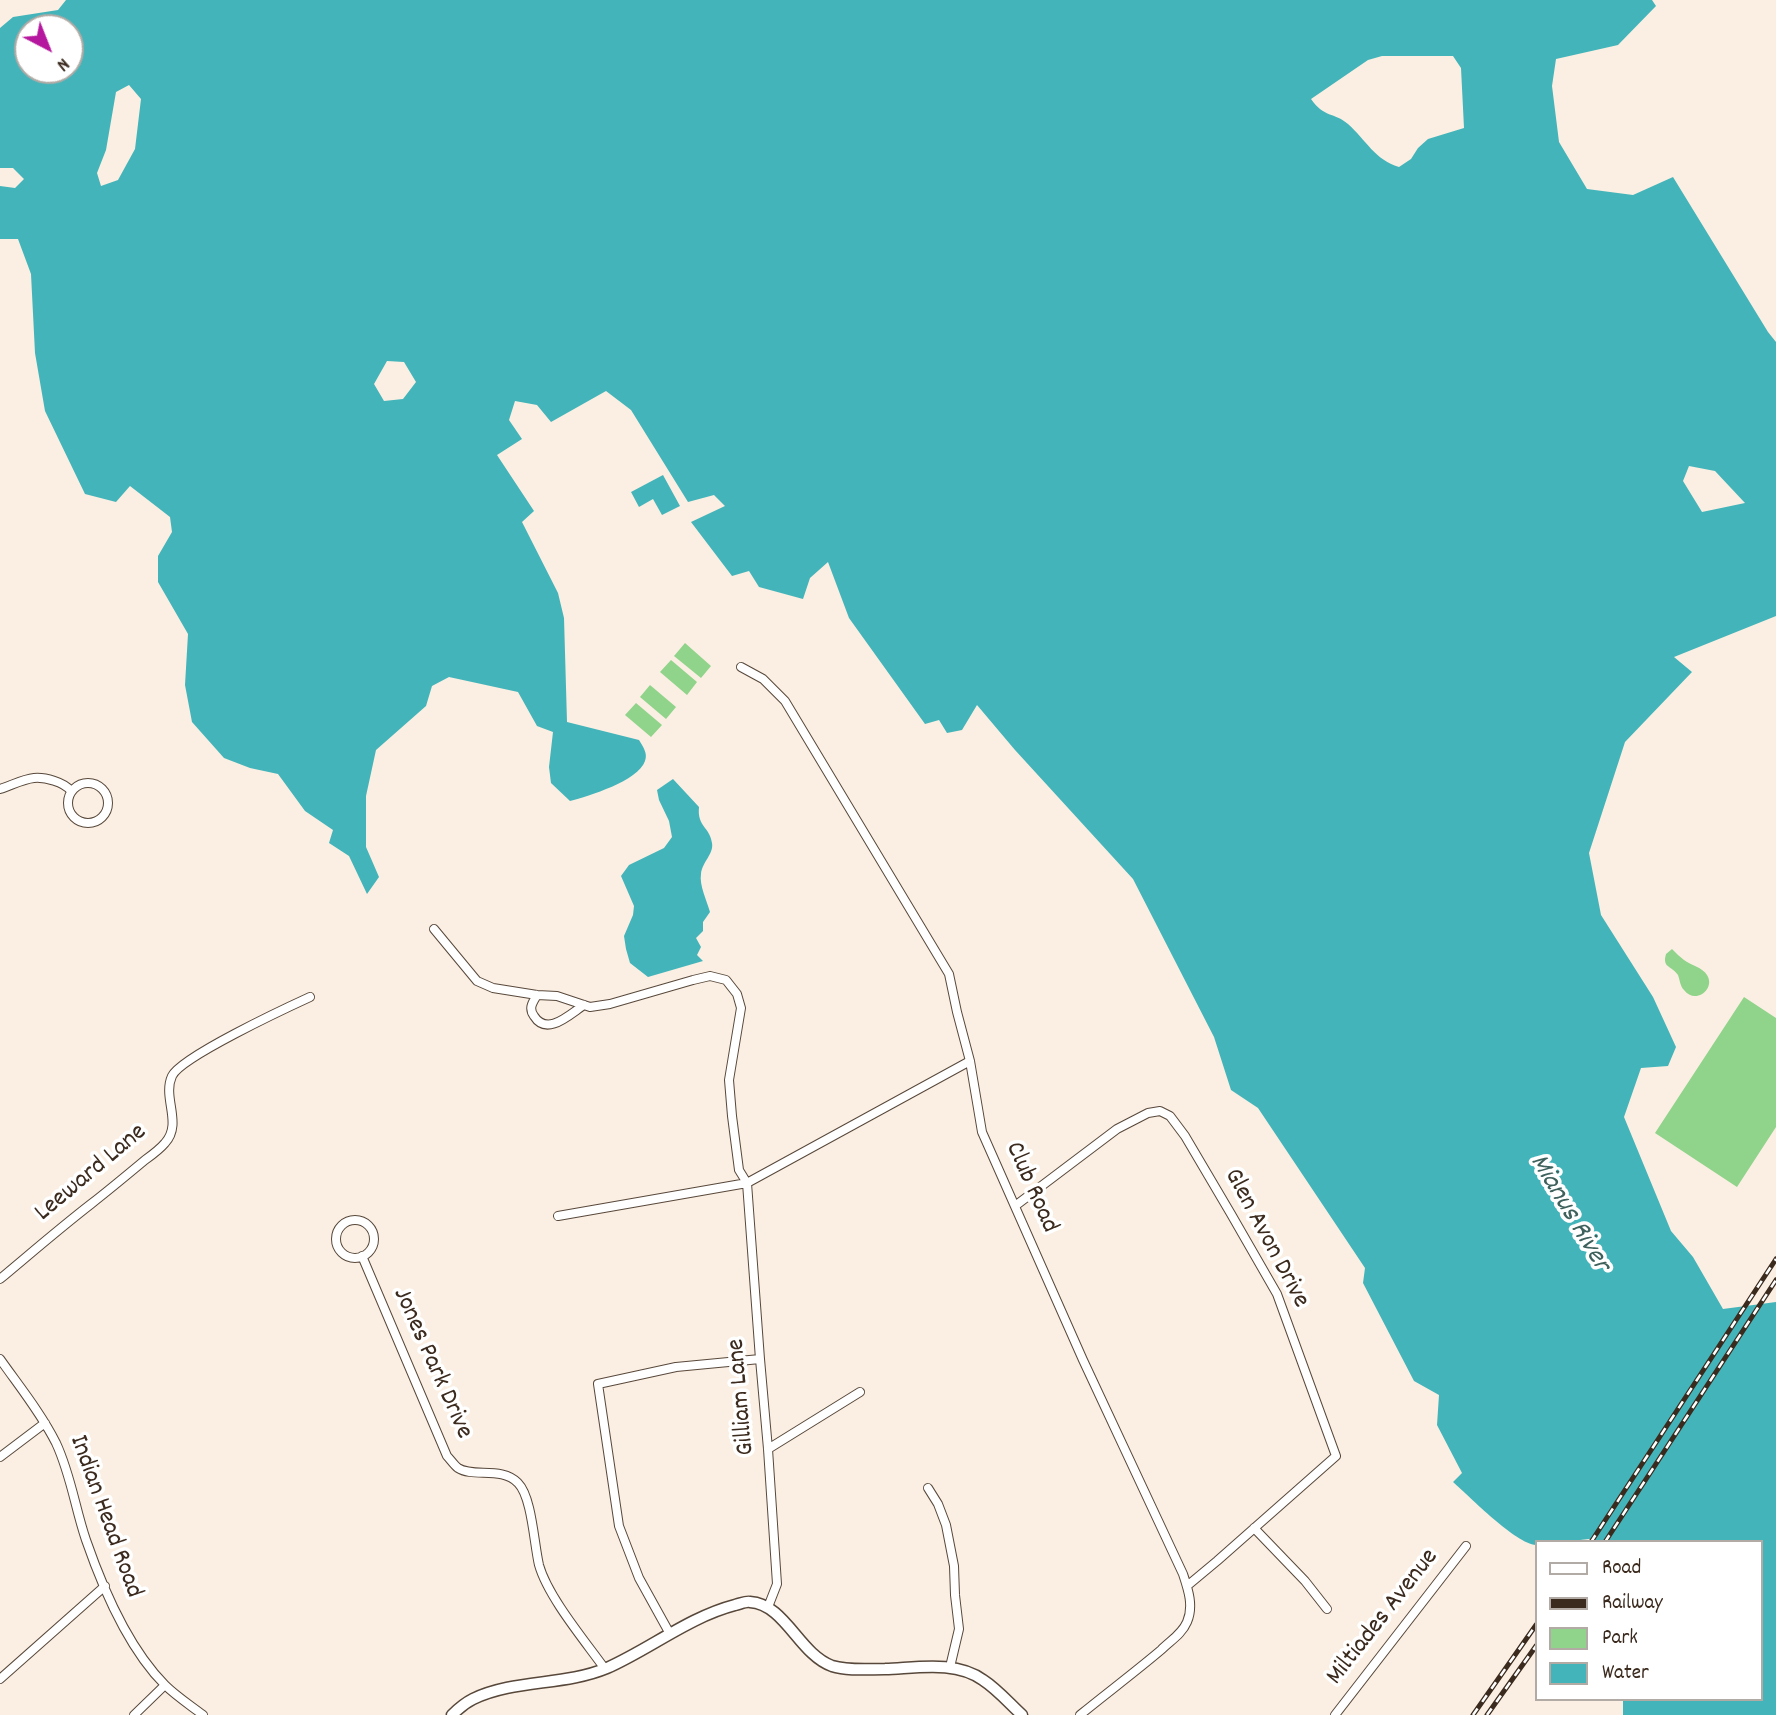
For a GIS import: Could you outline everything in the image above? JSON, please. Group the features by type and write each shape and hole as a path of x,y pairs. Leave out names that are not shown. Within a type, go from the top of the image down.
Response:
{"street":[{"name":"Club Road","path":"741,667 763,679 785,701 949,974 970,1060 982,1132 1187,1586 1189,1615 1180,1633 1080,1715"},
{"path":"0,789 34,778 59,782 71,791"},
{"path":"87,783 103,790 107,798 104,815 97,821 79,822 68,808 71,791 78,785 87,783"},
{"path":"434,929 477,981 493,988 556,996 584,1005"},
{"name":"Gilliam Lane","path":"584,1005 590,1007 610,1004 710,976 726,980 737,994 741,1009 729,1080 739,1170 747,1183 768,1449 776,1584 768,1607"},
{"path":"537,995 531,1004 535,1020 551,1026 584,1005"},
{"name":"Leeward Lane","path":"0,1279 166,1142 173,1126 170,1085 173,1074 183,1064 310,997"},
{"path":"558,1216 747,1183 970,1060"},
{"name":"Glen Avon Drive","path":"1015,1206 1117,1129 1160,1111 1170,1116 1185,1136 1277,1294 1336,1456 1187,1586"},
{"path":"348,1221 363,1221 373,1232 373,1246 362,1256 347,1256 337,1245 338,1231 348,1221"},
{"name":"Jones Park Drive","path":"362,1256 447,1456 458,1468 509,1476 520,1484 527,1500 540,1567 552,1594 605,1669"},
{"name":"Indian Head Road","path":"0,1359 45,1423 66,1468 86,1540 129,1636 143,1659 166,1685 203,1715"},
{"path":"670,1634 639,1578 619,1526 598,1384 676,1367 760,1359"},
{"path":"768,1449 860,1392"},
{"path":"0,1457 45,1423"},
{"path":"928,1488 946,1525 954,1566 960,1629 950,1667"},
{"path":"1254,1528 1305,1581 1327,1609"},
{"name":"Miltiades Avenue","path":"1335,1715 1466,1546"},
{"path":"0,1679 105,1587"},
{"path":"452,1715 473,1699 502,1689 582,1676 605,1669 720,1609 749,1601 768,1607 816,1657 832,1666 860,1670 950,1667 982,1679 1022,1715"},
{"path":"134,1715 166,1685"}],"green space":[{"path":"685,643 711,666 701,678 674,656"},
{"path":"671,660 697,682 687,695 660,672"},
{"path":"650,685 676,707 666,719 640,697"},
{"path":"636,703 662,725 651,737 625,715"},
{"path":"1672,949 1707,975 1707,990 1694,996 1683,988 1678,975 1665,962 1666,954"},
{"path":"1744,997 1776,1018 1776,1127 1737,1187 1655,1133"}],"water":[{"name":"Mianus River","path":"66,0 1652,0 1656,6 1618,45 1556,59 1552,86 1559,142 1587,189 1633,195 1673,177 1776,342 1776,616 1674,657 1692,672 1625,742 1589,853 1601,915 1653,997 1676,1047 1668,1066 1641,1068 1624,1117 1671,1231 1693,1257 1723,1309 1776,1302 1776,1715 1623,1715 1623,1701 1762,1701 1762,1540 1534,1540 1534,1545 1505,1529 1453,1482 1462,1473 1437,1425 1439,1395 1414,1381 1363,1283 1365,1268 1258,1108 1231,1090 1214,1037 1133,879 977,705 962,730 947,733 939,720 925,724 849,618 828,562 810,578 803,599 759,587 749,571 732,576 691,522 725,506 714,495 688,502 631,410 606,391 551,422 537,405 515,401 509,420 522,439 497,455 534,511 522,522 558,593 564,618 567,722 639,740 645,750 645,761 633,775 612,787 570,801 551,783 549,767 553,732 537,726 518,692 449,677 432,686 426,706 376,750 366,796 366,847 379,877 367,894 349,856 329,843 333,830 305,811 278,774 250,768 224,758 192,722 185,685 188,634 158,582 158,556 172,532 170,517 130,486 116,502 85,494 45,411 35,353 31,274 18,239 0,239 0,186 15,188 24,179 13,168 0,168 0,28 14,17 14,84 84,84 84,14 32,14 58,10","holes":["1382,56 1453,56 1461,68 1464,128 1428,139 1411,159 1399,167 1383,160 1348,124 1320,109 1311,99 1368,60","129,85 141,99 135,149 118,180 101,186 97,173 106,150 116,92","387,361 404,362 416,382 403,399 384,401 374,384","1689,466 1715,471 1745,503 1702,512 1683,481"]},
{"path":"663,475 680,506 662,515 653,499 639,507 631,492"},
{"path":"673,779 699,807 700,819 711,838 711,851 701,878 710,912 703,922 703,931 696,938 701,947 697,955 703,961 648,977 630,963 626,949 624,936 634,906 621,876 629,865 664,848 672,837 657,790"}],"railway":[{"path":"1592,1540 1776,1259"},
{"path":"1606,1540 1776,1280"},
{"path":"1473,1715 1534,1628"},
{"path":"1487,1715 1534,1649"}]}
